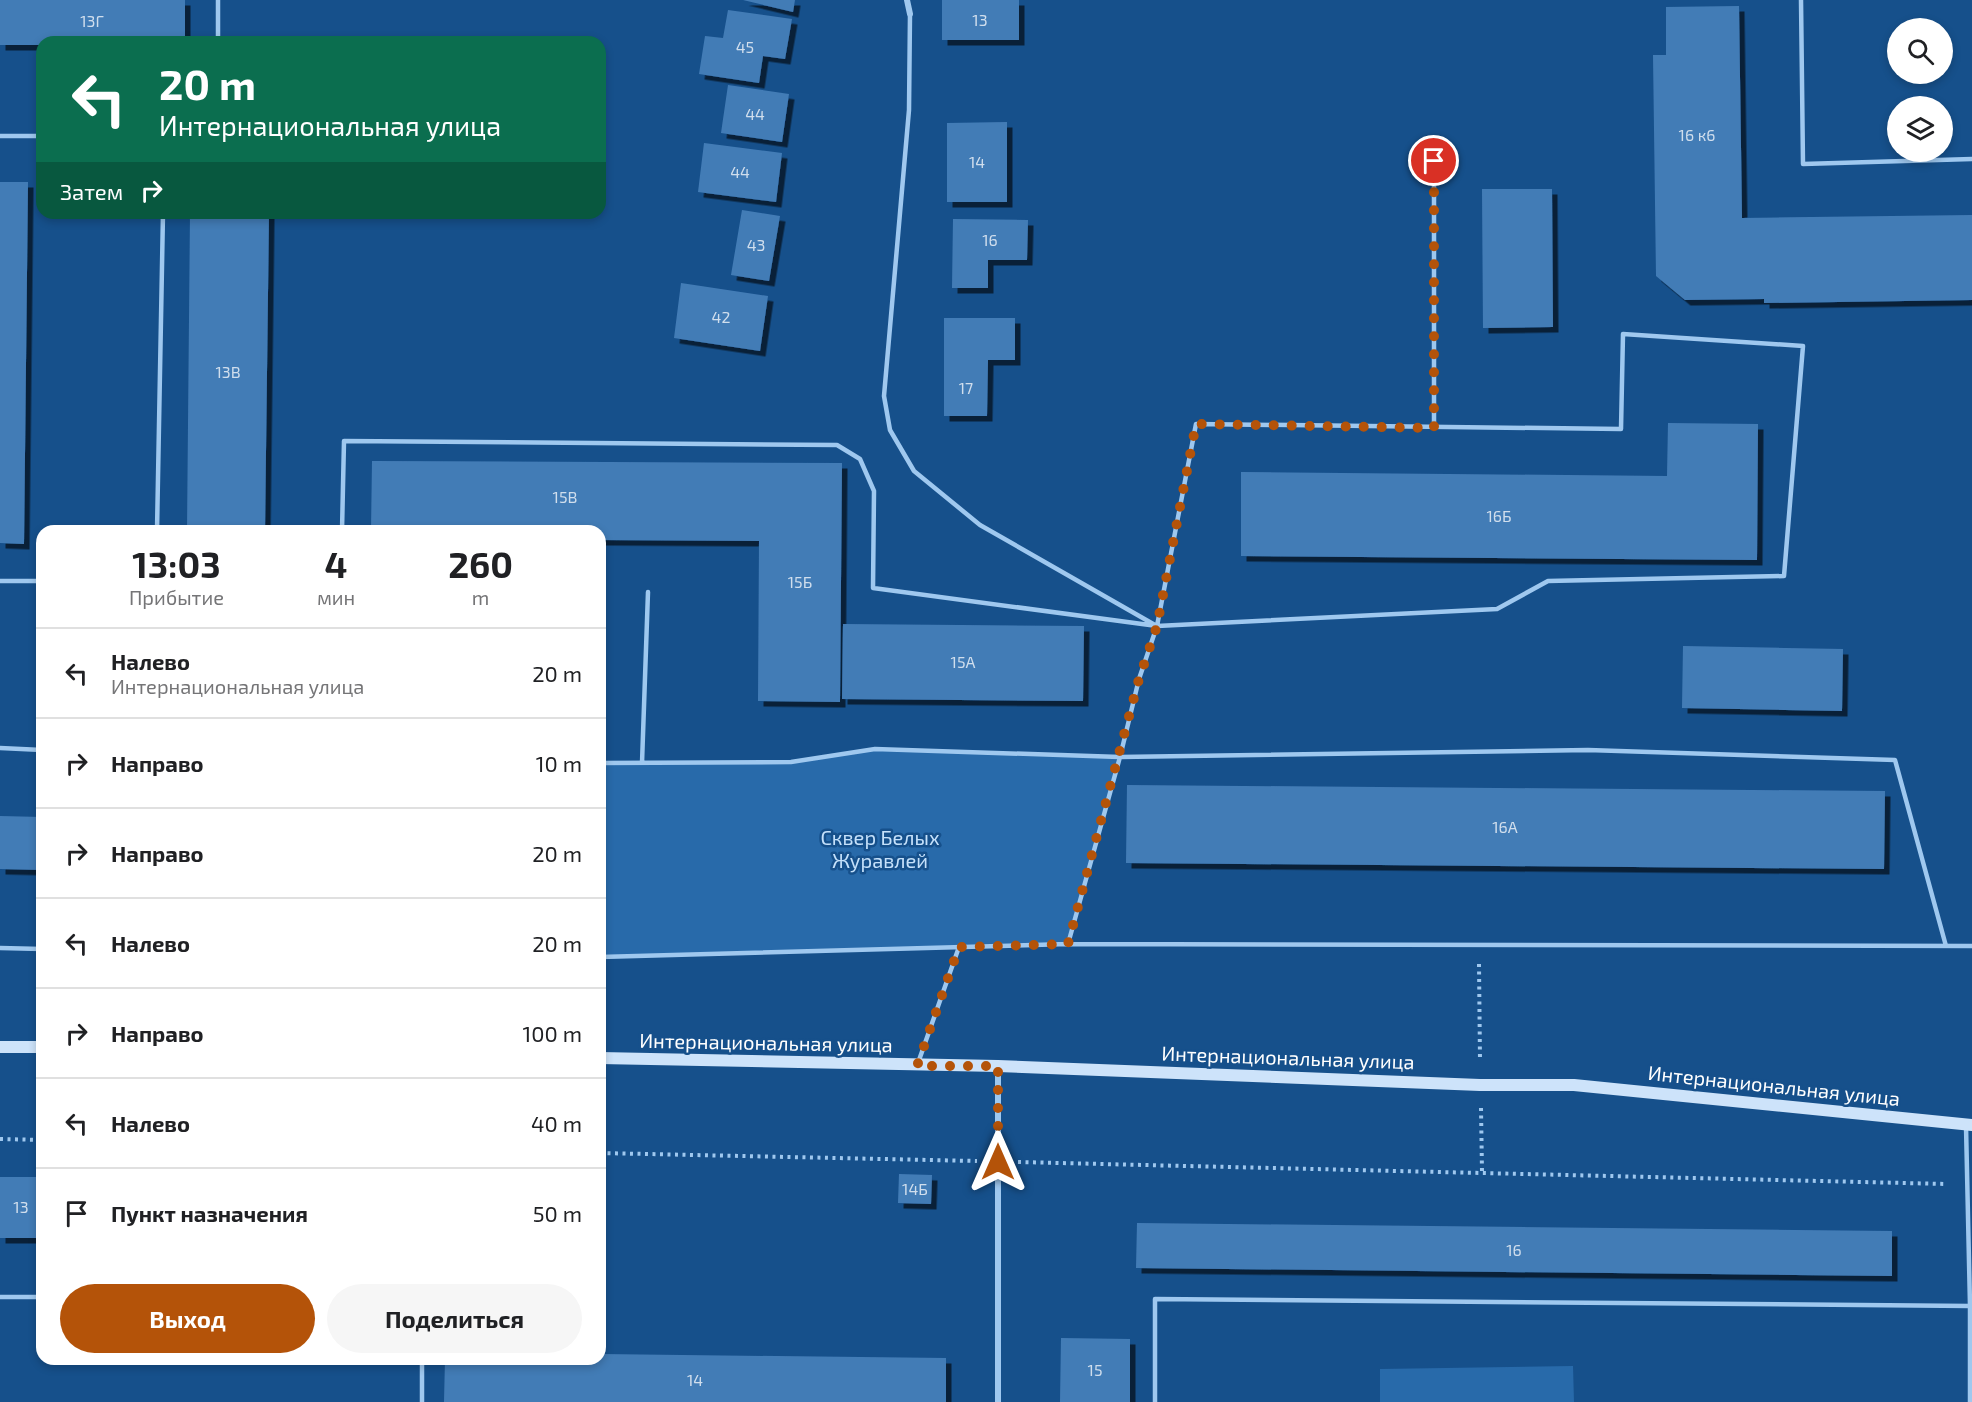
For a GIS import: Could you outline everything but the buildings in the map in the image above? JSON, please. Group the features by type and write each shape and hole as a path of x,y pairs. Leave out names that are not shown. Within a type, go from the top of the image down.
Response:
{"main road":[{"path":"0,1047 36,1047"},
{"name":"Интернациональная улица","path":"606,1058 998,1066 1480,1085 1574,1085 1969,1125"}],"street":[{"path":"907,0 910,14"},
{"path":"998,1066 998,1402"}],"lane":[{"path":"218,0 218,36"},
{"path":"1801,0 1803,164 1972,159"},
{"path":"910,14 909,110 885,396 890,430 914,471 980,525 1157,626"},
{"path":"0,136 36,136"},
{"path":"1434,139 1434,428"},
{"path":"158,525 163,219"},
{"path":"342,525 344,441 837,445 860,459 874,491 873,588 1157,626 1497,609 1548,581 1784,576 1803,346 1623,334 1621,429 1196,424 1157,626 1139,679 1120,757 1068,944"},
{"path":"0,580 36,581"},
{"path":"642,763 648,592"},
{"path":"0,748 36,750"},
{"path":"606,763 791,762 875,749 1120,757 1588,750 1895,760 1946,946"},
{"path":"606,957 1068,944 1972,946"},
{"path":"917,1066 959,947"},
{"path":"0,948 36,949"},
{"path":"1969,1125 1967,1184 1970,1402"},
{"path":"0,1297 36,1297"},
{"path":"1155,1402 1155,1299 1970,1306"},
{"path":"422,1365 422,1402"}],"path":[{"path":"0,1139 36,1140"},
{"path":"606,1153 1967,1184"}],"green space":[{"name":"Сквер Белых Журавлей","path":"875,749 1120,757 1068,944 606,957 606,763 791,762"},
{"path":"1573,1366 1574,1402 1380,1402 1380,1369"}],"route":[{"path":"998,1162 998,1066 917,1066 959,947 1068,944 1120,757 1139,679 1157,626 1196,424 1434,428 1434,161"}]}
